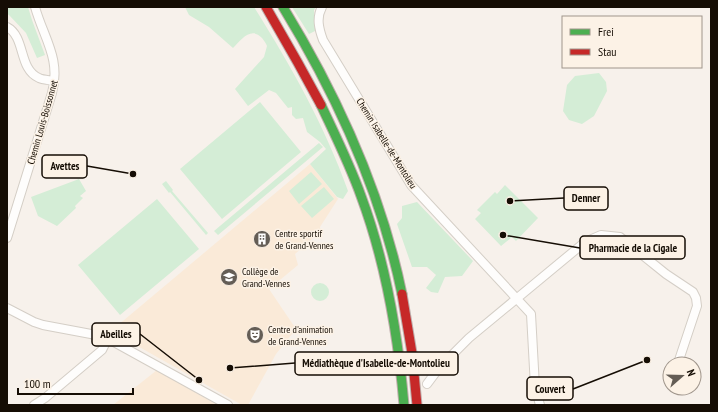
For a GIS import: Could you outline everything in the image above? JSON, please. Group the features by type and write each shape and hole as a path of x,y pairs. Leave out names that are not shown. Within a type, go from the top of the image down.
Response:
{"highway":[{"path":"266,7 309,80 331,123 346,158 381,262 391,303 398,346 404,405"},
{"path":"283,7 335,98 378,201 404,300 411,343 417,405"},
{"path":"362,207 383,305 393,382"}],"street":[{"name":"Chemin Louis-Boissonnet","path":"7,238 52,93 54,81 55,69 53,55 35,7"},
{"name":"Chemin Isabelle-de-Montolieu","path":"322,7 319,21 320,30 324,40 412,185 531,314 535,387 540,405"},
{"path":"7,27 16,35 30,72 39,78 54,81"},
{"path":"427,384 439,368 460,346 585,242 601,235 620,237 666,274 693,292 696,298 697,306 680,356"},
{"path":"7,308 43,325 91,334 128,348 228,405"},
{"path":"34,405 45,398 102,350 107,339"}],"shaded area":[{"name":"Collège de Grand-Vennes","path":"310,164 338,199 320,227 321,231 295,254 298,265 269,289 296,329 276,354 248,405 242,405 111,331"},
{"path":"157,370 217,405 113,405"}],"green space":[{"path":"7,7 28,7 45,55 37,58 26,33 7,14"},
{"path":"185,7 254,7 294,74 329,143 348,191 343,199 337,197 310,164 326,149 320,142 307,132 303,118 296,119 292,115 292,107 288,108 276,93 269,90 248,106 235,89 264,57 267,46 262,38 254,33 250,34 243,38 233,48 209,27 189,15"},
{"path":"292,7 316,7 314,10 315,31 309,34"},
{"path":"599,73 606,82 607,91 594,116 582,124 569,120 563,111 567,85 575,76"},
{"path":"260,102 301,152 222,219 180,169"},
{"path":"319,143 323,147 218,235 214,231"},
{"path":"311,172 322,184 299,204 289,191"},
{"path":"79,179 86,191 80,196 83,198 75,206 76,208 57,226 38,216 31,197"},
{"path":"166,181 173,190 172,191 208,233 206,235 162,184"},
{"path":"505,185 538,218 516,241 512,237 501,246 475,219 481,213 477,210 495,192 497,194"},
{"path":"324,187 334,199 312,218 301,206"},
{"path":"157,199 199,249 120,315 78,265"},
{"path":"417,202 473,261 462,276 445,277 438,293 431,292 426,288 436,275 427,267 412,267 397,224 402,218 402,206"},
{"path":"316,283 324,283 329,288 327,299 324,301 316,301 311,296 311,288"}],"traffic: fast":[{"path":"283,7 322,75 370,182 393,256 402,294"},
{"path":"321,105 357,184 370,221 390,299 404,405"}],"traffic: jam":[{"path":"266,7 321,105"},
{"path":"402,294 412,353 417,405"}],"place":[{"name":"Avettes","path":"133,174"},
{"name":"Denner","path":"510,201"},
{"name":"Pharmacie de la Cigale","path":"503,235"},
{"name":"Centre sportif de Grand-Vennes","path":"262,239"},
{"name":"Collège de Grand-Vennes","path":"229,277"},
{"name":"Centre d'animation de Grand-Vennes","path":"255,335"},
{"name":"Couvert","path":"647,360"},
{"name":"Médiathèque d'Isabelle-de-Montolieu","path":"230,368"},
{"name":"Abeilles","path":"199,380"}]}
